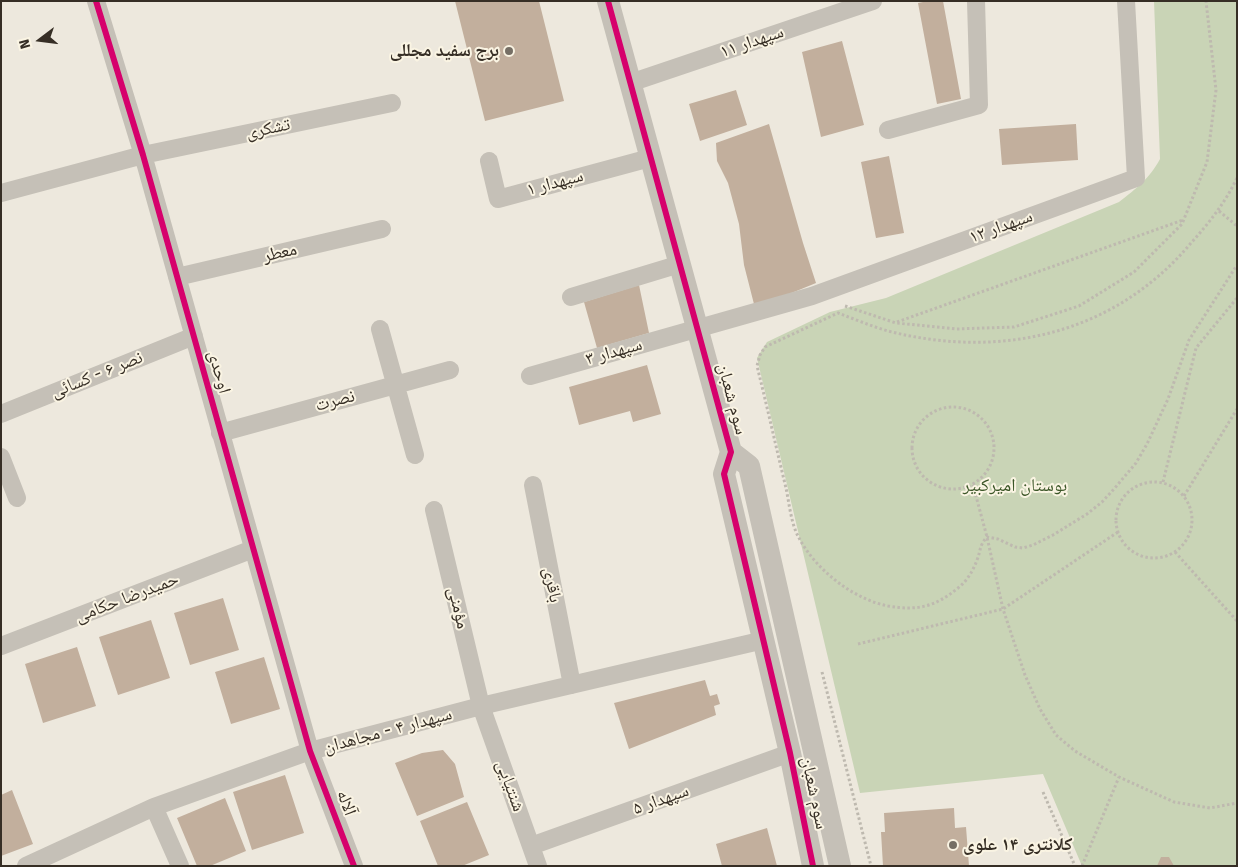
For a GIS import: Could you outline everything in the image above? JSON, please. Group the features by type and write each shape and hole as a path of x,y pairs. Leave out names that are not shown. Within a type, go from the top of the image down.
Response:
{"street":[{"name":"اوحدی","path":"96,1 143,156 310,751"},
{"name":"سوم شعبان","path":"608,1 731,452 724,474 790,754 813,866"},
{"name":"سپهدار ۱۱","path":"630,83 873,1"},
{"path":"888,130 980,105 976,1"},
{"name":"سپهدار ۱۲","path":"697,328 812,296 1136,178 1126,1"},
{"name":"تشکری","path":"1,193 143,156 392,103"},
{"name":"سپهدار ۱","path":"489,161 498,199 650,158"},
{"name":"معطر","path":"177,277 382,230"},
{"path":"571,297 680,264"},
{"name":"سپهدار ۳","path":"530,376 697,328"},
{"path":"380,329 415,455"},
{"name":"نصر ۶ - کسائی","path":"1,414 194,336"},
{"name":"نصرت","path":"220,433 450,370"},
{"name":"سوم شعبان","path":"731,452 749,466 840,866"},
{"path":"1,457 17,498"},
{"name":"باقری","path":"533,485 572,685"},
{"name":"مؤمنی","path":"434,510 481,706"},
{"name":"حمیدرضا حکامی","path":"1,646 253,549"},
{"name":"سپهدار ۴ - مجاهدان","path":"26,866 154,807 310,751 481,706 764,640"},
{"name":"شنتیایی","path":"481,706 538,866"},
{"name":"آلاله","path":"310,751 354,866"},
{"name":"سپهدار ۵","path":"531,846 790,754"},
{"path":"154,807 180,866"}],"path":[{"path":"812,296 896,323 956,329 1014,327 1079,306 1134,272 1182,224 1207,162 1216,90 1206,1"},
{"path":"987,537 981,544 978,558 969,578 941,601 923,607 906,608 874,602 854,593 829,574 815,560 797,535 757,366 760,355 765,347 838,313 888,331 948,342 1009,340 1066,330 1088,322 1107,312 1151,284 1184,252 1218,211 1237,178"},
{"path":"1218,211 1237,226"},
{"path":"896,323 1184,220"},
{"path":"987,537 998,538 1015,547 1023,548 1033,545 1053,536 1087,514 1114,489 1136,462 1147,444 1166,406 1189,340 1237,265"},
{"path":"1163,482 1196,348 1237,298"},
{"path":"945,406 963,407 979,415 987,423 995,446 994,457 990,468 973,485 961,489 944,488 928,480 920,472 914,461 912,450 913,438 917,427 934,410 945,406"},
{"path":"1184,496 1237,409"},
{"path":"1163,482 1175,488 1184,496 1190,507 1192,520 1190,532 1184,543 1175,552 1153,558 1142,556 1123,542 1118,532 1116,520 1123,498 1130,490 1140,484 1163,482"},
{"path":"973,485 1003,609 1024,675 1040,709 1056,735 1075,751 1119,777 1174,802 1210,808 1237,803"},
{"path":"858,644 1003,609 1118,532"},
{"path":"1175,552 1237,621"},
{"path":"820,666 870,866"},
{"path":"1082,866 1119,777"},
{"path":"1043,792 1075,866"}],"green space":[{"name":"بوستان امیرکبیر","path":"1154,1 1237,1 1237,866 1082,866 1043,774 860,793 757,358 767,342 830,312 886,298 1119,202 1137,188 1147,178 1160,159"}],"building":[{"name":"برج سفید مجللی","path":"455,1 539,1 564,101 485,121"},
{"path":"943,1 961,99 937,104 918,3"},
{"path":"842,41 864,125 821,137 802,52"},
{"path":"736,90 747,125 700,141 689,104"},
{"path":"769,124 816,283 755,308 744,265 739,224 728,183 717,161 716,143"},
{"path":"1076,124 1078,160 1002,165 999,129"},
{"path":"889,156 904,233 876,238 861,162"},
{"path":"639,285 649,333 597,348 584,302"},
{"path":"647,365 661,414 633,422 630,411 579,425 569,387"},
{"path":"223,598 239,650 190,665 174,613"},
{"path":"151,620 170,678 118,695 99,637"},
{"path":"77,647 96,706 43,723 25,664"},
{"path":"264,657 280,709 231,724 215,672"},
{"path":"705,680 710,696 717,694 720,704 714,706 716,715 629,749 614,703"},
{"path":"443,750 455,764 464,797 417,816 395,763 422,753"},
{"path":"285,775 304,833 252,850 233,792"},
{"path":"12,790 33,844 1,856 1,795"},
{"path":"225,798 246,851 210,866 197,866 177,818"},
{"path":"467,802 489,855 462,866 438,866 420,821"},
{"path":"954,808 955,828 966,827 969,866 883,866 881,832 885,832 884,813"},
{"path":"767,828 777,866 722,866 716,844"},
{"path":"1161,857 1169,857 1174,866 1157,866"}],"cycle path":[{"path":"96,1 143,155 310,751 354,866"},
{"path":"608,1 731,452 724,474 790,753 813,866"}],"place":[{"name":"برج سفید مجللی","path":"509,51"},
{"name":"کلانتری ۱۴ علوی","path":"953,845"}]}
